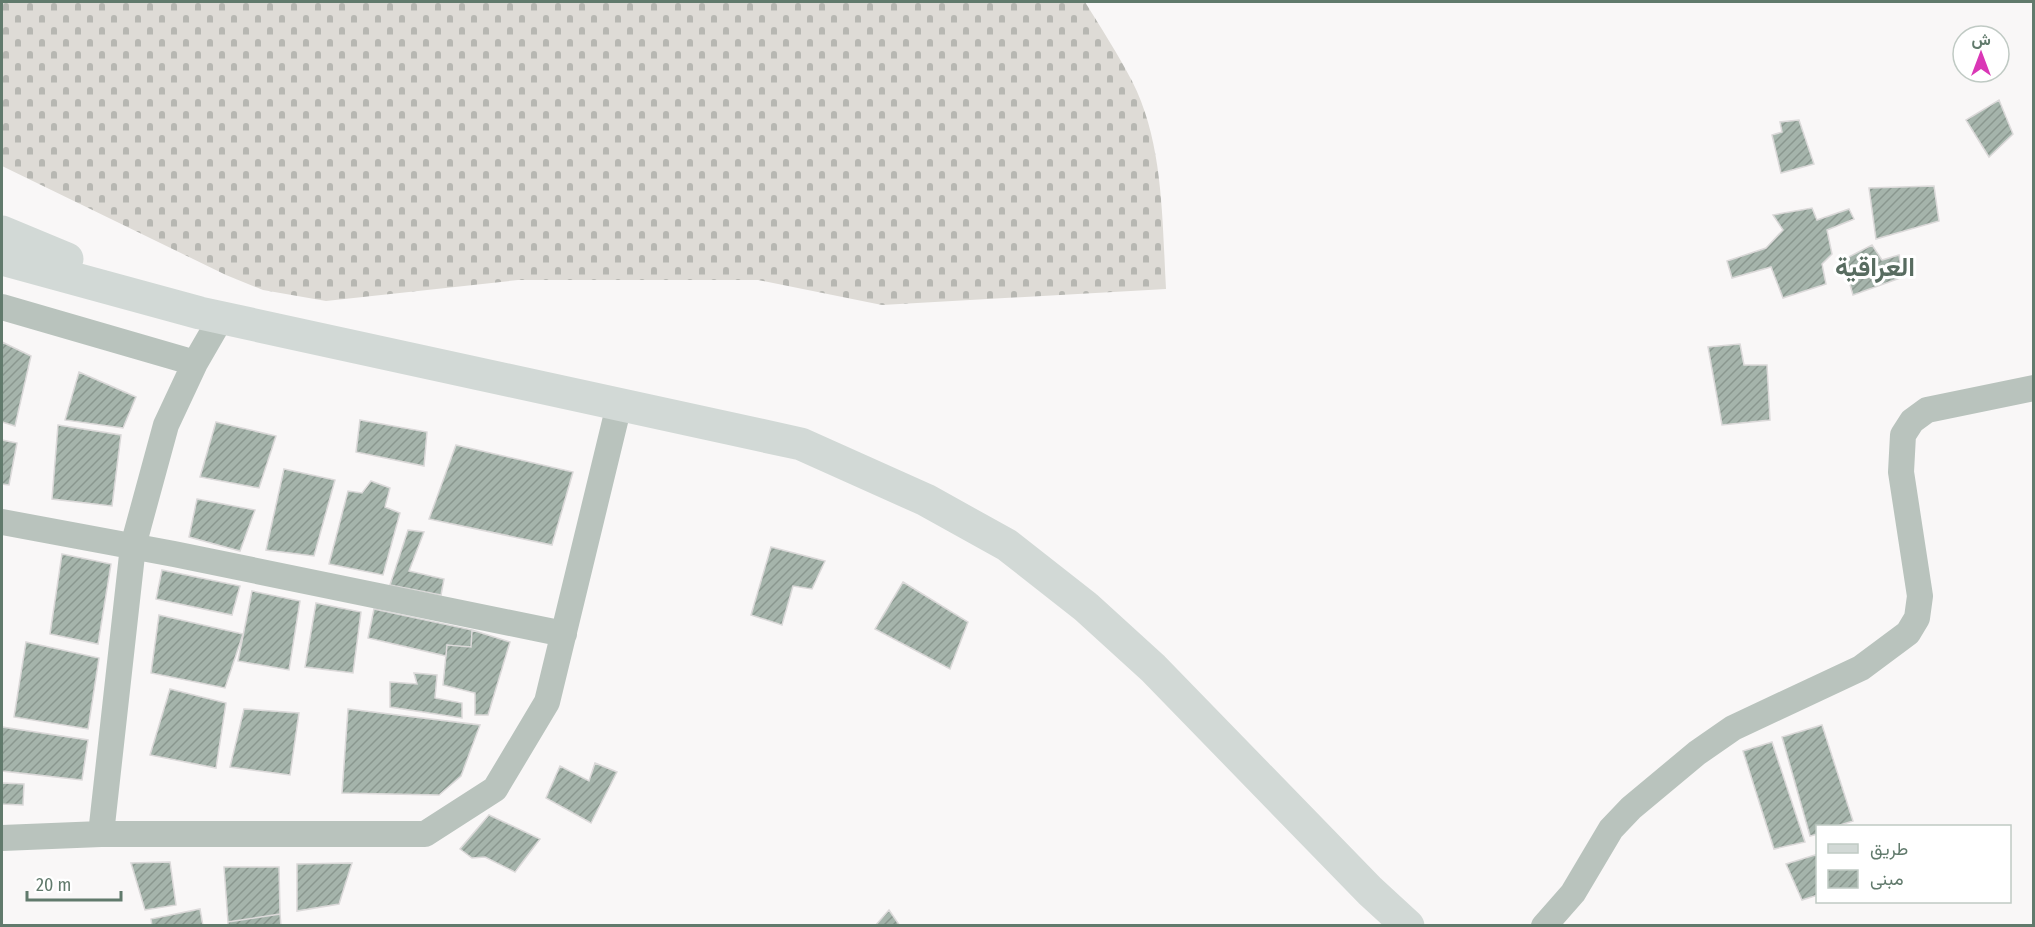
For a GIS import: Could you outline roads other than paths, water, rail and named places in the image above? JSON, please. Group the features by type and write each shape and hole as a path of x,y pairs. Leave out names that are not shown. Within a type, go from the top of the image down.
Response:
{"main road":[{"path":"2,232 210,316"},
{"path":"2,259 210,316 801,444 926,500 1007,545 1086,607 1153,668 1370,891 1408,926"},
{"path":"1370,891 1397,926"}],"street":[{"path":"2,307 195,363"},
{"path":"101,834 133,546 166,425 195,363 210,316"},
{"path":"1544,926 1573,893 1611,830 1632,807 1714,740 1733,728 1861,668 1908,633 1917,618 1920,596 1901,472 1903,435 1912,421 1927,410 2034,388"},
{"path":"2,838 101,834 425,834 495,789 547,702 619,405"},
{"path":"2,522 133,546 564,634"},
{"path":"1570,926 1573,893"}],"district":[{"name":"العراقية","path":"1875,267"}]}
